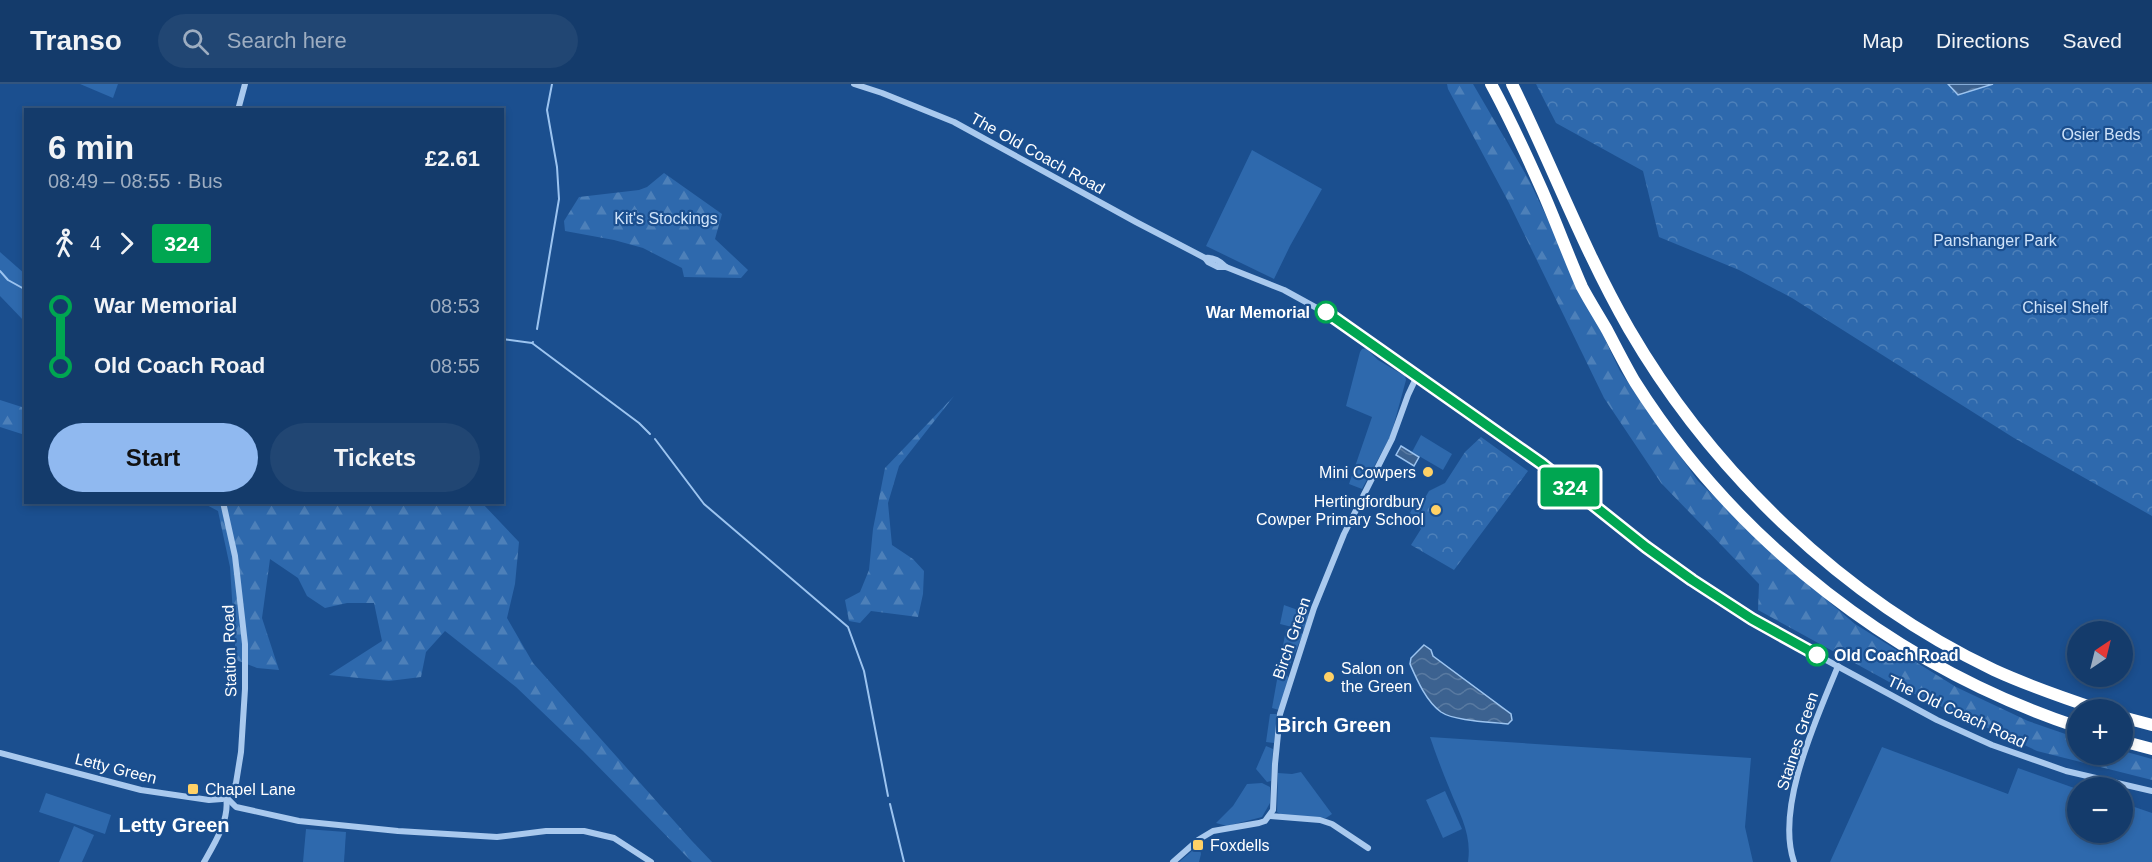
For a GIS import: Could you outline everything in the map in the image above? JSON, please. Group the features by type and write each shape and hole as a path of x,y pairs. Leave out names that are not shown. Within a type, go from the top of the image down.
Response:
{"highway":[{"path":"1491,84 1532,169 1583,287 1635,381 1684,450 1739,512 1805,575 1910,651 2004,698 2067,723"},
{"path":"1512,84 1628,328 1696,429 1724,463 1751,492 1846,577 1926,633 1994,670 2067,699"},
{"path":"2133,720 2152,725"},
{"path":"2133,744 2152,748"}],"street":[{"path":"239,108 245,84"},
{"name":"The Old Coach Road","path":"854,84 954,122 1205,258 1210,257 1226,267 1311,303 1542,464 1637,541 1692,580 1752,619 1936,720 1992,745 2057,768 2152,791"},
{"name":"Birch Green","path":"1270,816 1274,802 1275,764 1281,714 1314,608 1344,534 1392,439 1417,376"},
{"name":"Station Road","path":"204,862 226,817 228,809 226,797 233,791 236,783 241,752 245,689 241,598 235,556 223,504"},
{"name":"Staines Green","path":"1794,862 1788,827 1794,790 1810,736 1838,666"},
{"name":"Letty Green","path":"0,753 125,787 210,800 226,797"},
{"path":"226,797 236,807 299,821 497,837 546,831 584,831 614,838 651,862"},
{"path":"1173,862 1198,840 1213,831 1259,823 1270,816 1320,820 1332,824 1368,848"}],"green space":[{"path":"80,84 118,84 113,98"},
{"path":"1447,84 1473,84 1529,180 1620,371 1698,481 1801,578 1855,624 1956,687 2028,721 2067,735 2067,759 2037,751 1891,683 1758,610 1759,584 1661,483 1604,398 1509,203"},
{"name":"Panshanger Park","path":"1536,84 2152,84 2152,516 2014,438 1792,298 1739,270 1659,237 1643,171 1556,123"},
{"path":"1252,150 1322,189 1274,279 1206,246"},
{"name":"Kit's Stockings","path":"664,173 722,214 715,239 748,270 741,278 684,277 682,268 643,248 565,231 564,221 579,197 639,190 647,187"},
{"path":"0,252 24,273 24,321 0,296"},
{"path":"1366,348 1378,360 1405,376 1406,380 1391,435 1362,489 1349,484 1372,417 1346,406 1360,352"},
{"path":"954,396 899,466 888,503 892,545 913,559 924,571 923,594 918,617 871,611 860,623 849,621 845,600 860,592 869,570 873,529 885,468"},
{"path":"0,400 24,408 24,435 0,427"},
{"path":"1421,435 1452,454 1443,470 1412,452"},
{"path":"1481,437 1528,471 1454,570 1411,545 1421,529 1418,524 1420,519 1410,513 1415,504 1422,503 1429,491 1445,483 1465,452"},
{"path":"205,504 483,504 519,542 515,584 507,618 533,663 712,862 692,862 583,751 516,687 445,631 426,652 421,677 389,681 329,675 382,641 374,603 347,603 325,608 307,596 298,578 270,559 262,618 279,670 257,668 236,660 230,567 218,511"},
{"path":"1284,605 1309,614 1304,630 1280,624"},
{"path":"1286,629 1303,634 1286,674 1289,678 1279,710 1272,708"},
{"path":"1270,714 1277,714 1274,743 1266,742"},
{"path":"1430,737 1751,758 1745,827 1753,862 1468,862 1467,834"},
{"path":"1266,746 1273,749 1271,781 1267,782 1256,769"},
{"path":"1882,747 2008,794 2018,768 2067,785 2067,843 2133,843 2133,806 2152,813 2152,862 1830,862"},
{"path":"2133,754 2152,759 2152,780 2093,765 2133,765"},
{"path":"1301,772 1332,814 1326,818 1282,815 1277,812 1278,773"},
{"path":"1262,783 1270,787 1270,803 1262,817 1227,826 1216,823 1233,806 1247,784"},
{"path":"1445,791 1462,829 1443,838 1426,800"},
{"path":"46,793 111,815 105,834 39,812"},
{"path":"74,826 94,835 82,862 59,862"},
{"path":"306,829 346,832 344,862 303,862"},
{"path":"1199,845 1201,854 1199,862 1179,862"}],"water":[{"path":"1948,84 1993,84 1958,95"},
{"path":"1401,446 1419,457 1414,466 1396,455"},
{"path":"1424,645 1431,650 1433,656 1511,714 1512,720 1508,724 1473,721 1441,712 1426,696 1410,664 1411,658"}],"waterway":[{"path":"537,329 559,199 557,167 547,110 552,84"},
{"path":"0,271 8,280 24,289"},
{"path":"504,339 532,343"},
{"path":"533,342 639,423 650,434"},
{"path":"655,439 704,504 848,627 864,671 888,796"},
{"path":"890,804 904,862"}],"bus line":[{"name":"324","path":"1326,312 1542,464 1603,514 1692,580 1752,619 1817,655"}],"place":[{"name":"War Memorial","path":"1326,312"},
{"name":"Mini Cowpers","path":"1428,472"},
{"name":"Hertingfordbury Cowper Primary School","path":"1436,510"},
{"name":"Old Coach Road","path":"1817,655"},
{"name":"Salon on the Green","path":"1329,677"},
{"name":"Chapel Lane","path":"193,789"},
{"name":"Foxdells","path":"1198,845"}],"district":[{"name":"Birch Green","path":"1334,725"},
{"name":"Letty Green","path":"174,825"}],"park label":[{"name":"Osier Beds","path":"2101,134"},
{"name":"Chisel Shelf","path":"2065,307"}]}
